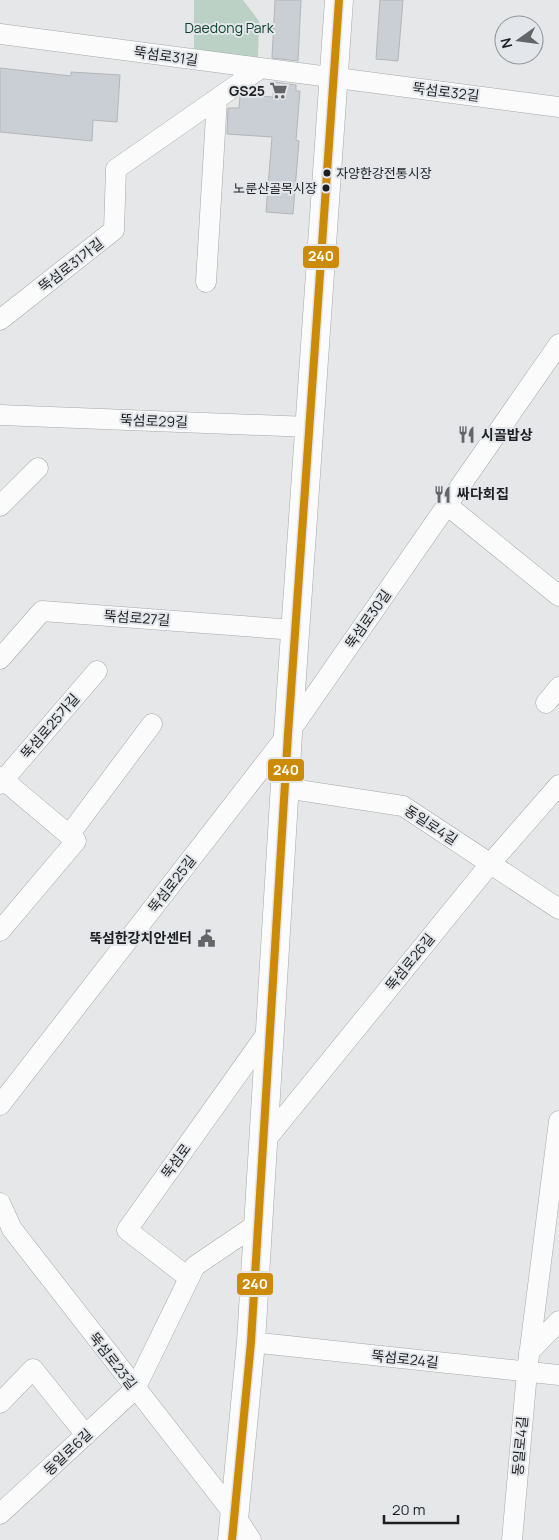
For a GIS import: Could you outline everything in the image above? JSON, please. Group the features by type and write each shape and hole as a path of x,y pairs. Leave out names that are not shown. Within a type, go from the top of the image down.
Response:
{"main road":[{"path":"233,1527 252,1342 288,734 332,78 339,0"}],"street":[{"name":"뚝섬로31길","path":"0,34 332,78"},
{"name":"뚝섬로31가길","path":"0,320 114,230 116,169 261,68"},
{"name":"뚝섬로32길","path":"332,78 559,107"},
{"path":"206,282 217,99"},
{"name":"뚝섬로30길","path":"288,734 559,344"},
{"name":"뚝섬로29길","path":"0,415 309,427"},
{"path":"0,506 38,468"},
{"path":"447,505 559,596"},
{"name":"뚝섬로27길","path":"0,658 42,611 295,630"},
{"name":"뚝섬로25가길","path":"69,835 1,780 97,671"},
{"path":"546,703 559,687"},
{"path":"0,930 76,840 69,835 152,724"},
{"name":"뚝섬로25길","path":"0,1105 288,734"},
{"name":"뚝섬로26길","path":"265,1141 490,864 559,785"},
{"name":"동일로4길","path":"285,788 403,806 559,909"},
{"name":"뚝섬로","path":"189,1278 127,1230 271,1027"},
{"name":"동일로4길","path":"512,1540 528,1362 555,1189 559,1121"},
{"name":"뚝섬로23길","path":"0,1203 12,1229 135,1390 233,1527"},
{"path":"135,1390 195,1266 260,1222"},
{"path":"528,1362 559,1321"},
{"name":"뚝섬로24길","path":"252,1342 528,1362 559,1375"},
{"path":"0,1403 33,1369 86,1435"},
{"name":"동일로6길","path":"0,1514 135,1390"},
{"path":"233,1527 251,1540"}],"green space":[{"name":"Daedong Park","path":"194,0 243,0 259,21 258,60 194,50"}],"building":[{"path":"275,0 301,0 298,61 272,58"},
{"path":"380,0 403,0 398,61 376,59"},
{"path":"0,68 71,76 71,72 120,75 117,122 93,120 92,141 0,132"},
{"path":"274,82 296,85 296,91 300,91 296,140 299,141 293,214 266,212 272,137 227,134 228,108 239,108 240,97 243,95 273,97"}],"transit line":[{"name":"240","path":"232,1540 251,1342 288,734 339,0"}],"place":[{"name":"GS25","path":"279,91"},
{"name":"자양한강전통시장","path":"327,173"},
{"name":"노룬산골목시장","path":"326,188"},
{"name":"시골밥상","path":"467,435"},
{"name":"싸다회집","path":"443,494"},
{"name":"뚝섬한강치안센터","path":"206,938"}]}
